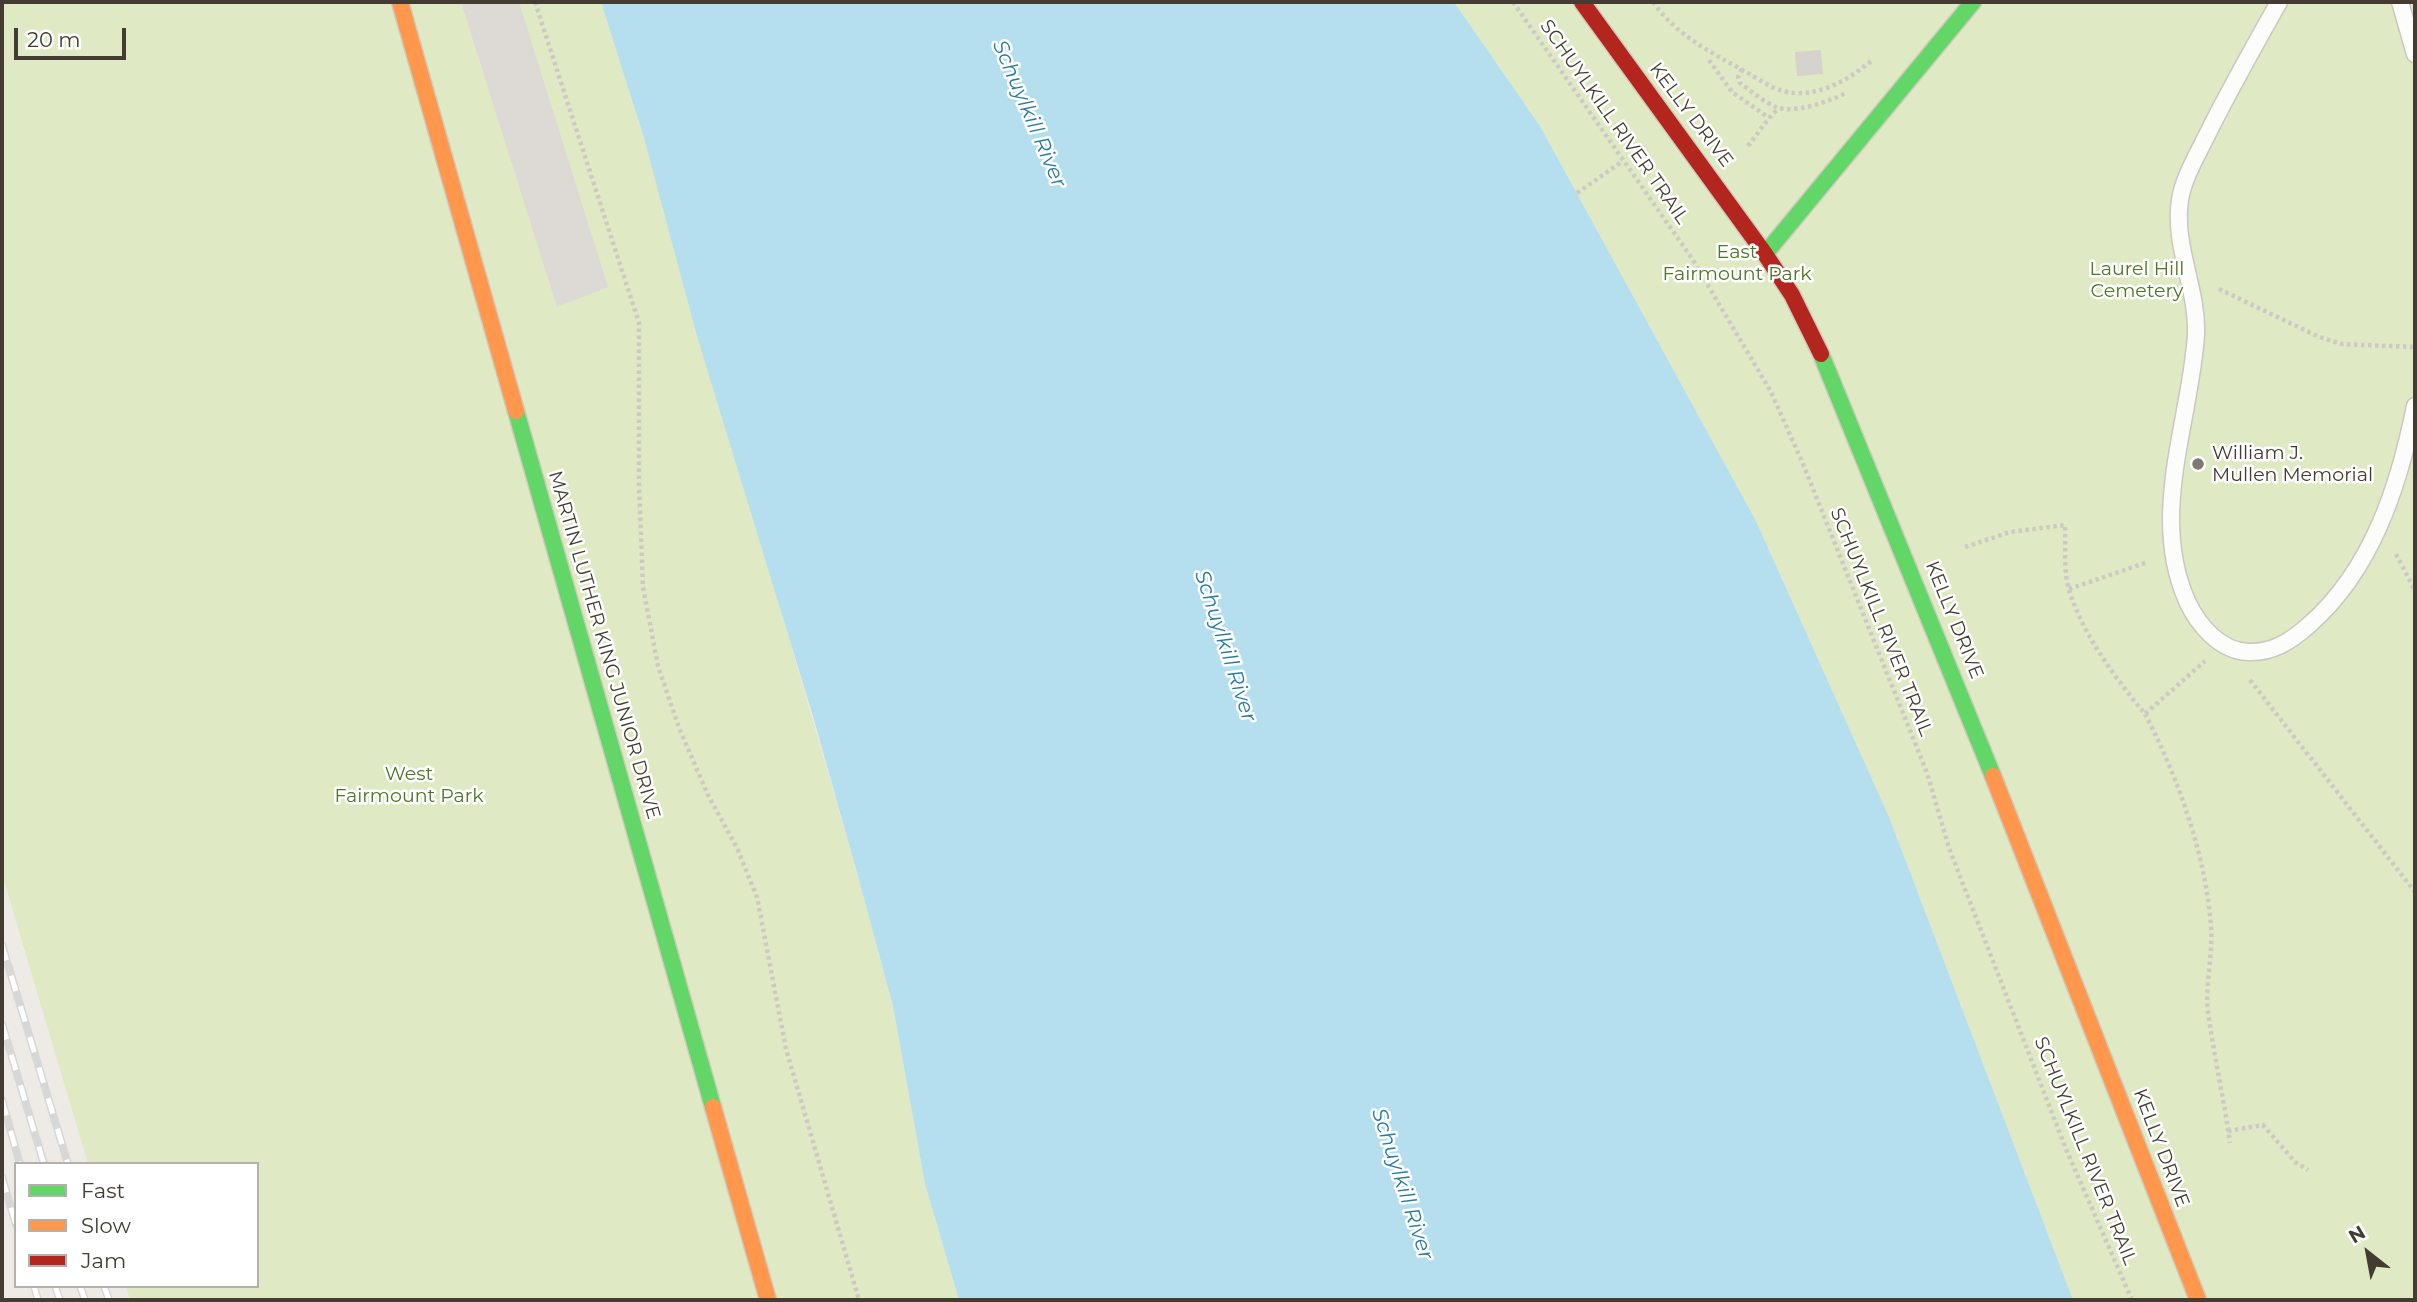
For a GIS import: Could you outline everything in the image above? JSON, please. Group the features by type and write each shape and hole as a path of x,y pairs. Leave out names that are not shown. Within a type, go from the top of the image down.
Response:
{"main road":[{"name":"MARTIN LUTHER KING JUNIOR DRIVE","path":"400,2 768,1300"},
{"name":"KELLY DRIVE","path":"1583,2 1765,254 1798,305 1833,379 1953,674 2198,1300"},
{"path":"1765,254 1973,2"}],"lane":[{"path":"2279,2 2220,108 2191,168 2180,199 2179,232 2196,335 2176,457 2171,512 2174,554 2178,577 2188,604 2222,645 2240,652 2262,653 2286,644 2326,610 2360,564 2380,526 2405,456 2415,407"},
{"path":"2400,2 2415,54"}],"path":[{"path":"535,2 639,323 639,484 643,587 657,666 708,795 737,848 757,897 786,1049 859,1300"},
{"name":"SCHUYLKILL RIVER TRAIL","path":"1513,2 1693,260 1771,392 1803,464 1927,773 1949,848 2066,1149 2132,1300"},
{"path":"1653,2 1684,36 1770,86 1787,93 1816,91 1843,81"},
{"path":"1709,60 1732,92 1769,118"},
{"path":"1742,69 1738,77 1740,83 1779,108 1804,107 1847,93"},
{"path":"1748,146 1779,108"},
{"path":"1577,193 1623,161"},
{"path":"2210,285 2317,336 2341,344 2415,347"},
{"path":"1965,547 2010,532 2064,525 2069,589 2104,663 2146,714 2160,741 2196,837 2211,927 2208,1009 2230,1143"},
{"path":"2380,526 2415,591"},
{"path":"2069,589 2174,554"},
{"path":"2146,714 2222,645"},
{"path":"2240,652 2242,669 2415,892"},
{"path":"2228,1130 2263,1125 2295,1162 2308,1170"}],"green space":[{"name":"West Fairmount Park","path":"2,2 601,2 644,138 856,869 893,1006 925,1184 959,1300 130,1300 127,1288 259,1288 259,1162 87,1162 2,874"},
{"name":"Laurel Hill Cemetery","path":"1454,2 2415,2 2415,1300 2073,1300 1889,817 1756,521 1540,126"}],"shaded area":[{"path":"461,2 519,2 608,287 557,307"}],"water":[{"name":"Schuylkill River","path":"601,2 1454,2 1540,126 1756,521 1889,817 2073,1300 959,1300 925,1184 893,1006 856,869 812,713 697,336 644,138"}],"building":[{"path":"1820,51 1822,73 1798,75 1796,53"}],"railway":[{"path":"2,945 67,1162"},
{"path":"2,1024 43,1162"},
{"path":"2,1100 19,1162"},
{"path":"2,1177 14,1218"},
{"path":"35,1288 38,1300"},
{"path":"56,1288 60,1300"},
{"path":"81,1288 85,1300"},
{"path":"105,1288 109,1300"}],"traffic: fast":[{"path":"1765,254 1973,2"},
{"path":"1821,354 1993,776"},
{"path":"516,411 713,1107"}],"traffic: slow":[{"path":"400,2 516,411"},
{"path":"1993,776 2198,1300"},
{"path":"713,1107 768,1300"}],"traffic: jam":[{"path":"1582,2 1765,254 1792,295 1821,354"}],"place":[{"name":"William J. Mullen Memorial","path":"2198,464"}],"park label":[{"name":"East Fairmount Park","path":"1737,263"}]}
